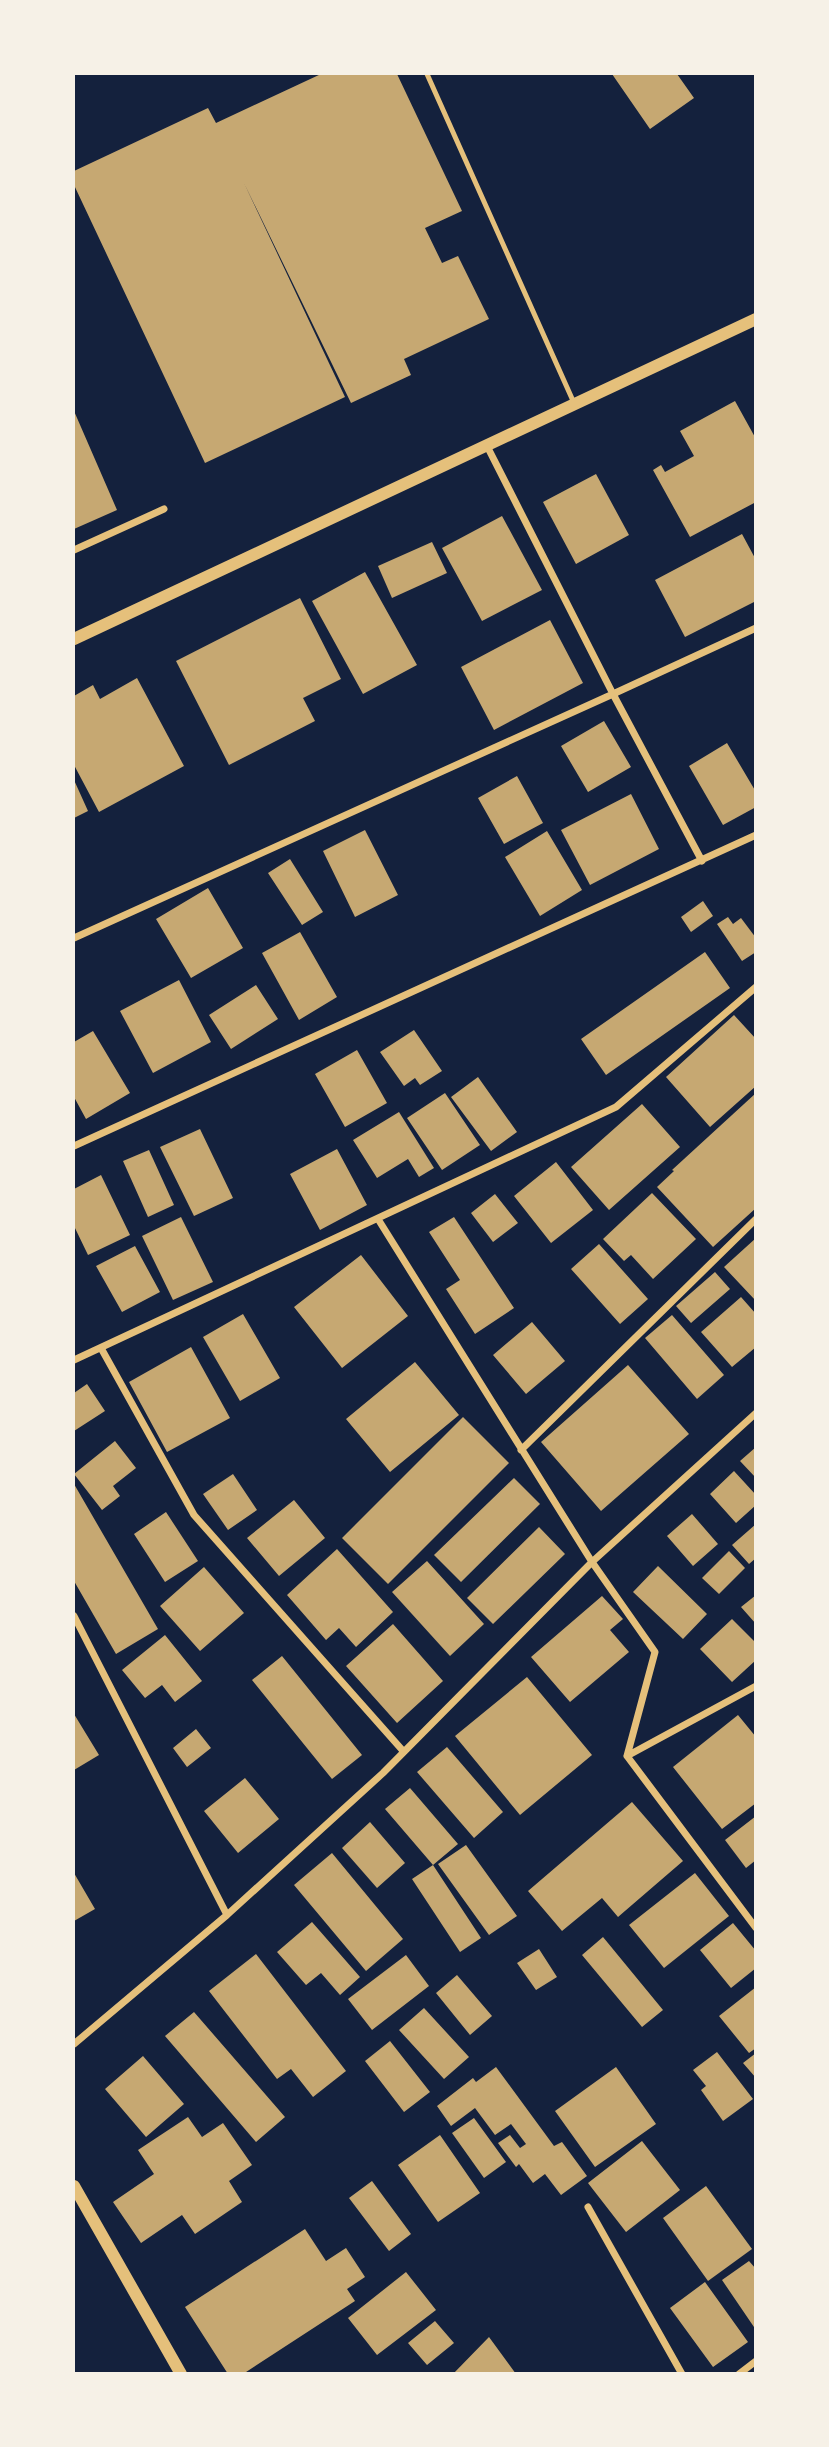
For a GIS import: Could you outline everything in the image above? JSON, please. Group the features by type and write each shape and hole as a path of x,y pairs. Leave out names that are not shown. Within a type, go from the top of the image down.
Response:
{"street":[{"path":"74,639 755,318"},
{"path":"487,446 613,694 702,861"},
{"path":"74,550 164,509"},
{"path":"74,938 755,628"},
{"path":"74,1146 755,835"},
{"path":"74,1360 616,1107 755,987"},
{"path":"378,1219 592,1562 655,1652 627,1756"},
{"path":"521,1450 755,1219"},
{"path":"102,1348 194,1516 404,1752"},
{"path":"74,2044 227,1916 404,1752 592,1562 755,1413"},
{"path":"74,1616 227,1916"},
{"path":"627,1756 755,1686"},
{"path":"627,1756 755,1928"},
{"path":"74,2186 181,2374"},
{"path":"588,2207 682,2374"},
{"path":"739,2374 755,2361"}],"lane":[{"path":"427,74 575,403"}],"building":[{"path":"321,74 397,74 462,211 425,228 442,263 458,256 489,319 404,359 411,375 351,403 244,183 345,397 205,463 74,185 74,171 208,108 216,123"},
{"path":"612,74 677,74 694,98 650,129"},
{"path":"735,401 756,439 756,502 690,537 653,470 661,465 665,472 694,456 680,431"},
{"path":"74,411 117,510 74,529"},
{"path":"596,474 629,535 576,564 543,502"},
{"path":"502,516 542,590 482,621 442,548"},
{"path":"742,534 756,560 756,601 685,637 655,580"},
{"path":"432,542 447,573 392,598 378,566"},
{"path":"365,572 417,665 363,694 312,601"},
{"path":"300,598 341,679 303,698 315,721 229,765 176,661"},
{"path":"550,620 583,683 494,730 461,667"},
{"path":"137,678 184,766 99,812 74,765 74,696 93,685 100,699"},
{"path":"604,721 631,767 588,792 561,746"},
{"path":"727,743 756,792 756,807 723,825 689,766"},
{"path":"517,776 543,823 504,844 478,798"},
{"path":"74,780 88,811 74,818"},
{"path":"631,794 659,849 590,885 561,830"},
{"path":"365,830 398,895 355,917 323,851"},
{"path":"547,831 582,890 540,916 505,857"},
{"path":"290,859 323,912 302,925 268,873"},
{"path":"208,888 243,948 191,978 156,919"},
{"path":"703,901 713,916 691,932 681,917"},
{"path":"728,917 733,924 741,918 756,938 756,952 742,961 717,924"},
{"path":"300,932 337,997 299,1020 262,953"},
{"path":"705,952 730,988 606,1075 581,1039"},
{"path":"179,980 211,1042 153,1073 120,1011"},
{"path":"256,985 278,1019 231,1049 209,1015"},
{"path":"734,1015 756,1039 756,1086 710,1127 666,1077"},
{"path":"414,1030 442,1071 420,1085 415,1078 404,1086 380,1052"},
{"path":"93,1031 130,1093 86,1119 74,1097 74,1042"},
{"path":"357,1050 387,1103 345,1127 315,1074"},
{"path":"478,1077 517,1132 491,1151 451,1097"},
{"path":"445,1093 480,1145 442,1170 407,1118"},
{"path":"756,1093 756,1208 713,1247 657,1187"},
{"path":"642,1104 680,1147 609,1210 571,1167"},
{"path":"399,1112 434,1168 419,1177 408,1159 377,1178 353,1140"},
{"path":"200,1129 233,1198 194,1216 160,1147"},
{"path":"337,1149 367,1205 320,1230 290,1174"},
{"path":"149,1150 174,1205 148,1217 123,1161"},
{"path":"556,1162 593,1210 551,1243 514,1196"},
{"path":"101,1175 130,1235 88,1255 74,1226 74,1189"},
{"path":"652,1193 696,1239 653,1279 631,1255 624,1261 603,1239"},
{"path":"495,1194 518,1223 493,1242 471,1213"},
{"path":"181,1217 213,1282 173,1300 142,1236"},
{"path":"454,1217 514,1308 475,1334 446,1289 460,1280 429,1232"},
{"path":"756,1238 756,1301 724,1267"},
{"path":"599,1244 648,1299 620,1324 571,1269"},
{"path":"135,1246 160,1292 122,1312 96,1266"},
{"path":"361,1255 408,1316 342,1368 294,1307"},
{"path":"715,1272 730,1289 691,1323 676,1306"},
{"path":"741,1297 756,1314 756,1347 732,1367 701,1332"},
{"path":"243,1314 280,1378 240,1401 203,1337"},
{"path":"672,1315 724,1375 697,1399 645,1338"},
{"path":"532,1322 565,1361 526,1394 493,1355"},
{"path":"191,1347 230,1418 167,1452 129,1382"},
{"path":"415,1362 459,1415 390,1472 346,1419"},
{"path":"628,1365 689,1434 601,1511 541,1442"},
{"path":"87,1384 105,1411 74,1431 74,1393"},
{"path":"463,1417 509,1463 388,1584 342,1538"},
{"path":"115,1441 136,1468 113,1486 120,1496 102,1510 74,1474"},
{"path":"756,1447 756,1478 740,1461"},
{"path":"734,1471 756,1495 756,1505 736,1523 710,1494"},
{"path":"233,1474 257,1510 228,1530 203,1494"},
{"path":"514,1478 540,1504 461,1582 434,1555"},
{"path":"74,1484 158,1629 116,1654 74,1581"},
{"path":"294,1500 325,1538 279,1576 247,1538"},
{"path":"166,1512 198,1561 165,1582 134,1534"},
{"path":"692,1514 718,1544 693,1566 667,1536"},
{"path":"756,1524 756,1558 749,1564 732,1545"},
{"path":"539,1527 565,1554 493,1624 467,1598"},
{"path":"337,1549 393,1612 356,1647 339,1628 326,1640 287,1595"},
{"path":"729,1551 745,1568 719,1594 702,1578"},
{"path":"427,1561 484,1624 450,1656 392,1592"},
{"path":"658,1566 707,1614 683,1639 633,1592"},
{"path":"204,1567 244,1613 200,1651 160,1606"},
{"path":"756,1595 756,1624 741,1607"},
{"path":"602,1596 623,1619 610,1630 629,1652 570,1702 531,1657"},
{"path":"732,1619 756,1643 756,1660 732,1682 700,1649"},
{"path":"393,1624 443,1681 397,1723 346,1666"},
{"path":"165,1635 202,1681 175,1702 162,1685 145,1698 122,1670"},
{"path":"282,1656 362,1755 332,1779 252,1680"},
{"path":"527,1677 592,1755 520,1815 455,1736"},
{"path":"74,1714 99,1755 74,1770"},
{"path":"738,1715 756,1737 756,1803 722,1829 673,1767"},
{"path":"196,1729 211,1748 187,1767 173,1748"},
{"path":"447,1747 503,1812 474,1838 417,1772"},
{"path":"245,1778 279,1819 238,1853 204,1811"},
{"path":"410,1788 458,1844 433,1865 385,1809"},
{"path":"632,1802 683,1861 618,1917 602,1898 562,1931 528,1891"},
{"path":"756,1816 756,1860 746,1868 725,1840"},
{"path":"370,1822 405,1863 377,1888 342,1848"},
{"path":"466,1845 517,1916 489,1935 438,1864"},
{"path":"332,1853 403,1939 366,1971 294,1885"},
{"path":"433,1865 481,1938 460,1952 412,1879"},
{"path":"74,1873 95,1909 74,1921"},
{"path":"695,1873 729,1916 664,1968 629,1925"},
{"path":"312,1922 360,1977 340,1995 321,1973 306,1985 277,1952"},
{"path":"733,1923 756,1951 756,1968 731,1988 700,1950"},
{"path":"603,1937 663,2010 642,2027 582,1955"},
{"path":"539,1949 557,1977 536,1990 517,1963"},
{"path":"256,1954 346,2071 313,2097 291,2069 277,2079 209,1991"},
{"path":"406,1955 429,1986 372,2030 348,1999"},
{"path":"457,1975 492,2016 470,2035 436,1993"},
{"path":"756,1987 756,2048 749,2053 719,2016"},
{"path":"424,2008 469,2057 444,2079 399,2030"},
{"path":"194,2012 285,2117 256,2142 165,2036"},
{"path":"390,2041 430,2092 404,2112 365,2061"},
{"path":"717,2052 753,2099 723,2121 701,2090 706,2086 693,2070"},
{"path":"756,2053 756,2078 743,2063"},
{"path":"143,2056 184,2104 146,2137 105,2089"},
{"path":"496,2067 554,2146 562,2142 587,2176 561,2195 545,2174 533,2183 519,2164 516,2167 498,2143 510,2135 520,2148 526,2144 511,2124 495,2135 475,2108 451,2126 437,2106 473,2078 476,2082"},
{"path":"616,2067 656,2124 595,2167 555,2111"},
{"path":"188,2117 202,2137 223,2123 252,2165 229,2181 242,2202 195,2234 182,2215 141,2243 113,2202 154,2174 138,2150"},
{"path":"474,2118 506,2162 484,2178 452,2133"},
{"path":"440,2135 480,2193 438,2222 398,2165"},
{"path":"642,2141 680,2190 626,2232 588,2183"},
{"path":"372,2181 411,2234 389,2251 349,2198"},
{"path":"706,2186 752,2249 708,2281 663,2218"},
{"path":"305,2229 326,2261 346,2248 365,2277 347,2289 355,2301 243,2374 228,2374 185,2307"},
{"path":"749,2261 756,2269 756,2330 722,2280"},
{"path":"406,2272 436,2310 377,2355 348,2318"},
{"path":"705,2282 748,2342 713,2367 670,2308"},
{"path":"435,2321 454,2343 427,2365 408,2343"},
{"path":"489,2337 516,2374 453,2374"}]}
